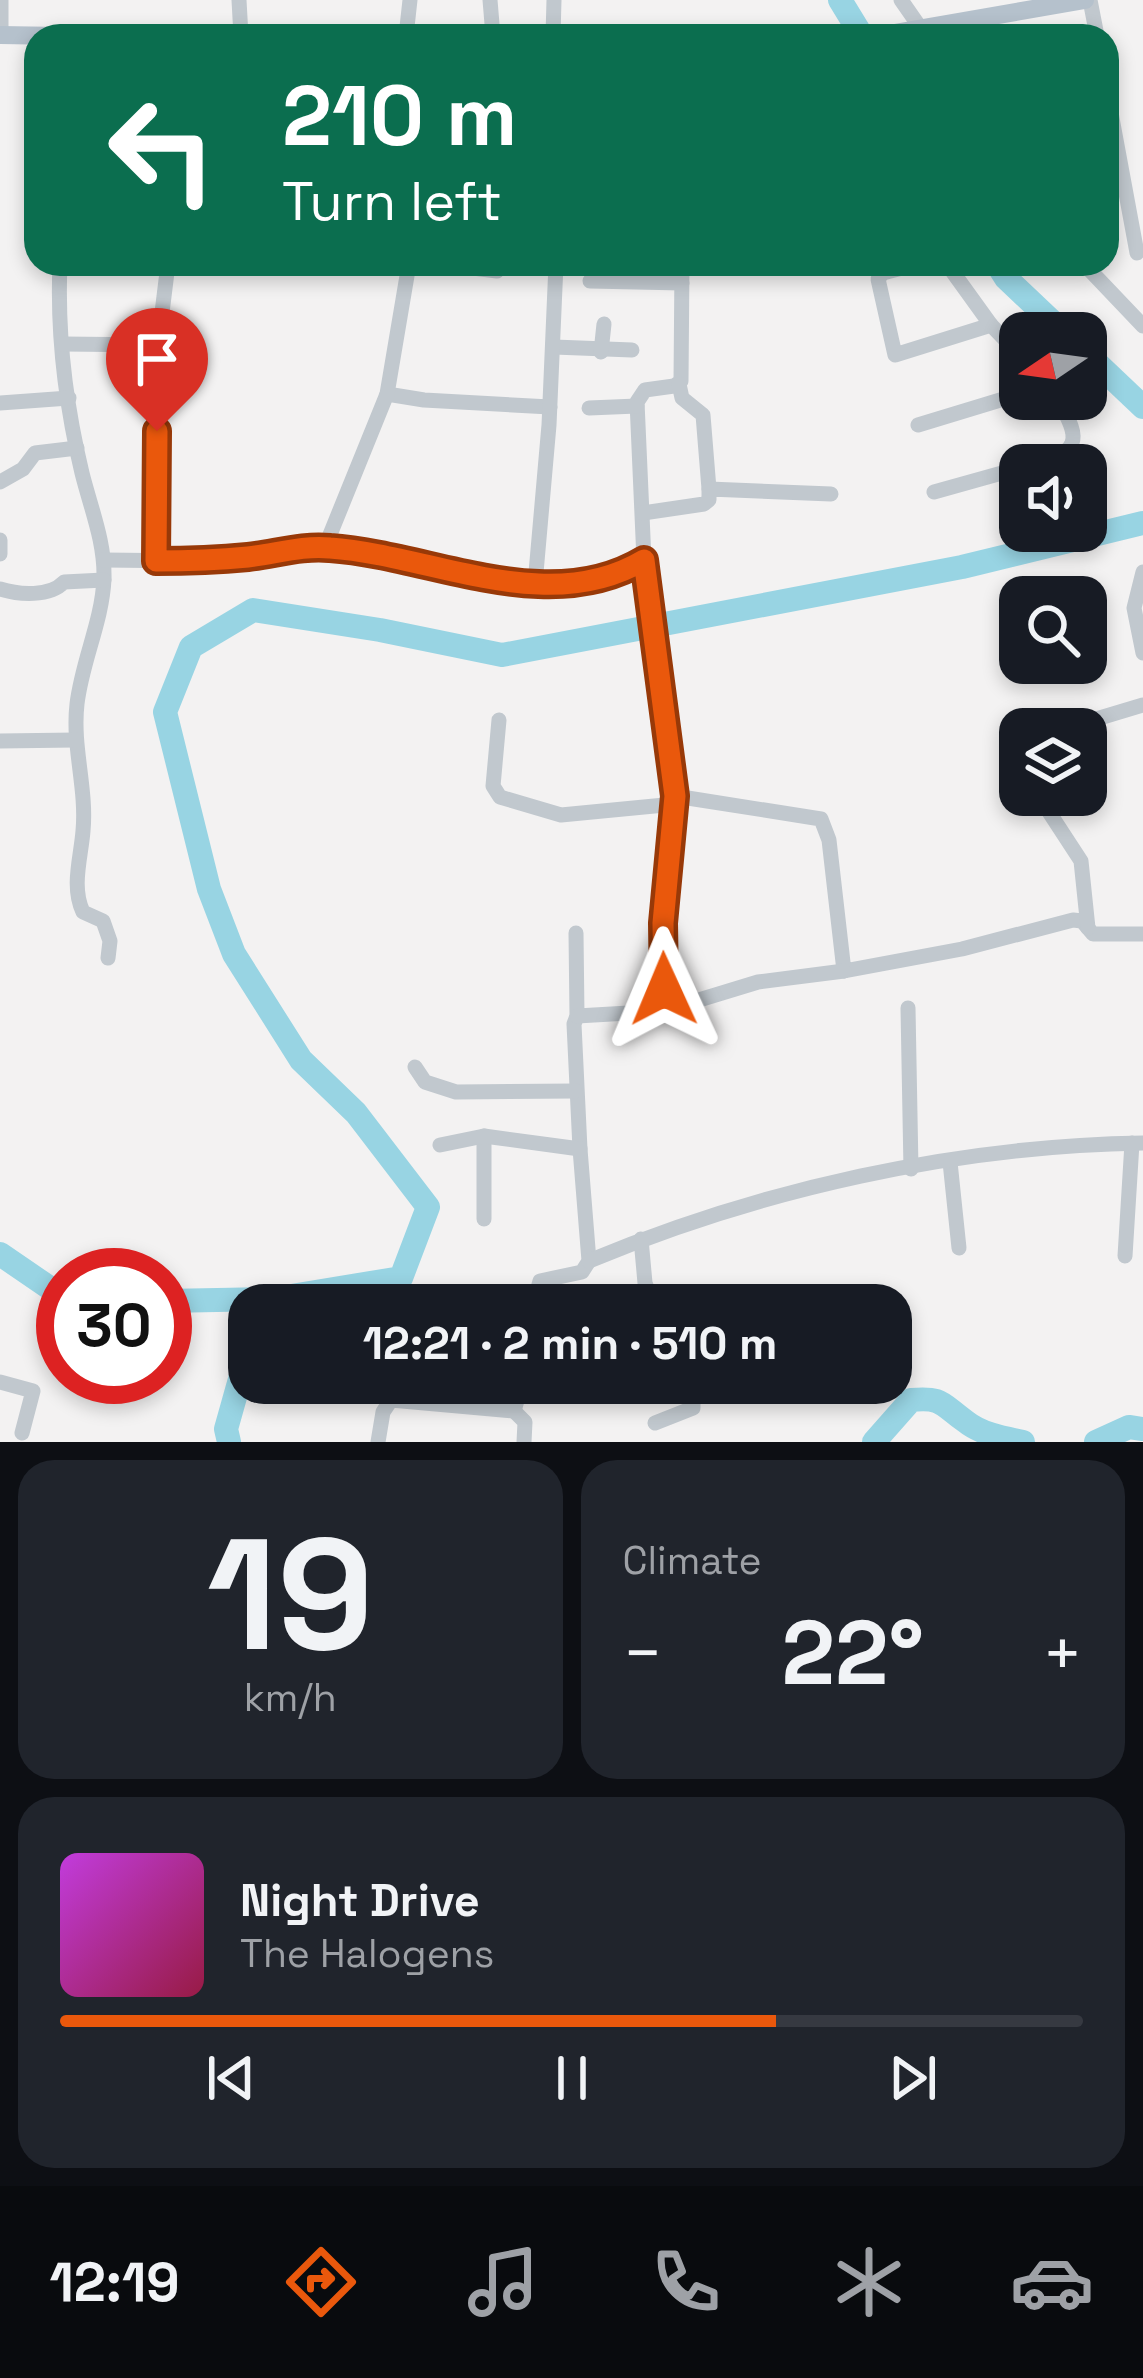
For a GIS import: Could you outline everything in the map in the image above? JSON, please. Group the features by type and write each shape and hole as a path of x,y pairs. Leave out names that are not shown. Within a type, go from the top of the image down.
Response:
{"main road":[{"path":"969,24 1088,0"}],"street":[{"path":"0,35 1,0"},
{"path":"1119,156 1137,253"},
{"path":"60,276 77,448 104,560 102,610 84,662 75,740 84,815 78,900 83,912 103,921 107,958"},
{"path":"156,561 158,345 167,276"},
{"path":"326,547 387,394 407,276"},
{"path":"535,584 556,276"},
{"path":"643,513 709,500 703,415 682,398 679,384 682,276"},
{"path":"880,276 895,355 991,325"},
{"path":"955,276 999,333"},
{"path":"1095,276 1143,326"},
{"path":"590,281 682,283"},
{"path":"601,352 604,324"},
{"path":"63,344 158,345"},
{"path":"554,347 632,350"},
{"path":"663,1011 663,923 675,800 644,560 638,406 645,390 679,384"},
{"path":"387,394 550,407"},
{"path":"0,403 70,398"},
{"path":"918,425 999,400"},
{"path":"589,408 638,406"},
{"path":"0,482 14,476 35,454 77,448"},
{"path":"934,493 999,475"},
{"path":"709,488 831,494"},
{"path":"0,540 0,554"},
{"path":"104,560 248,557 326,547 535,584 574,584 614,575 644,560"},
{"path":"1143,572 1134,608 1143,653"},
{"path":"0,589 35,593 56,590 64,582 104,580"},
{"path":"1107,716 1143,705"},
{"path":"499,720 493,786 500,797 560,815 675,800 820,819 829,840 844,971"},
{"path":"0,741 75,740"},
{"path":"1052,816 1081,860 1088,931"},
{"path":"577,1016 663,1011 758,982 962,949 1073,920 1082,921 1088,931"},
{"path":"1088,931 1143,934"},
{"path":"577,933 575,1091 589,1261"},
{"path":"908,1008 911,1169"},
{"path":"415,1067 425,1082 456,1092 575,1091"},
{"path":"440,1145 484,1136 580,1149"},
{"path":"484,1136 484,1219"},
{"path":"538,1284 579,1273 589,1261 641,1239 793,1191 1058,1146 1137,1143 1124,1256"},
{"path":"950,1162 959,1248"},
{"path":"641,1239 645,1284"},
{"path":"0,1382 34,1391 22,1433"},
{"path":"378,1442 386,1403 391,1400 514,1412 525,1422 524,1442"},
{"path":"514,1412 516,1404"},
{"path":"656,1423 693,1404"}],"waterway":[{"path":"840,0 855,24"},
{"path":"1005,276 1042,312"},
{"path":"1107,373 1143,407"},
{"path":"192,1300 273,1299 401,1278 428,1207 356,1113 301,1060 234,954 209,889 165,712 191,647 253,610 502,655 962,567 1143,523"},
{"path":"0,1254 36,1279"},
{"path":"874,1442 911,1400 922,1399 941,1403 985,1432 1023,1442"},
{"path":"229,1442 226,1429 233,1404"},
{"path":"1096,1442 1129,1427 1143,1429"}],"route":[{"path":"157,431 156,561 326,547 535,584 574,584 614,575 644,560 675,796 663,923 664,989"}]}
